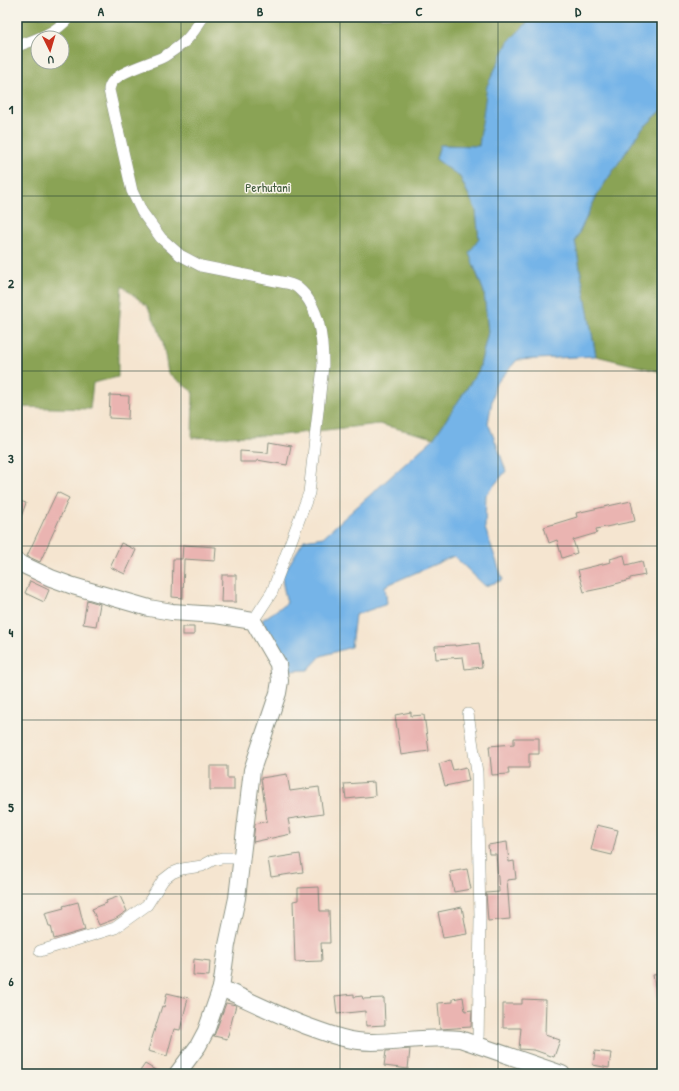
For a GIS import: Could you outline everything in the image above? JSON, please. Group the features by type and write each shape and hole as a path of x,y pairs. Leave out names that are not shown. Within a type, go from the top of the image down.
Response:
{"main road":[{"path":"17,562 72,586 149,608 172,612 216,615 253,621 278,664 280,682 271,716 252,770 237,898 220,988 206,1031 198,1046 177,1074"},
{"path":"220,988 282,1016 330,1035 350,1040 371,1042 444,1037 460,1039 562,1074"}],"street":[{"path":"17,46 47,34 64,24 69,17"},
{"path":"203,17 195,31 184,42 164,56 116,78 109,90 132,191 142,212 161,238 180,255 201,266 286,283 297,287 310,302 318,322 323,350 323,366 309,493 272,592 253,621"},
{"path":"468,714 477,772 480,918 478,1045"},
{"path":"40,951 115,928 147,905 163,880 172,873 182,869 202,866 217,859 242,858"}],"green space":[{"name":"Perhutani","path":"17,17 533,17 508,42 488,86 479,146 440,145 436,159 460,177 476,210 479,239 474,267 484,292 488,332 479,370 434,438 379,424 282,435 192,438 193,392 168,373 163,343 158,328 147,306 122,286 118,340 118,377 93,383 90,409 17,407"},
{"path":"662,110 662,372 596,356 575,241 598,193 641,130"}],"water":[{"path":"533,17 662,17 662,110 641,130 598,193 575,241 596,356 517,360 495,385 488,423 506,471 486,495 485,528 503,580 485,586 454,556 385,586 387,604 355,615 351,647 321,656 308,670 288,671 262,620 287,603 282,576 304,540 323,537 434,438 479,370 488,332 484,292 469,253 479,239 476,210 460,177 436,159 440,145 479,146 487,86 508,42"}],"building":[{"path":"110,395 129,396 128,419 109,418"},
{"path":"269,442 291,446 287,465 257,460 257,462 240,462 240,451 268,453"},
{"path":"57,492 69,498 40,562 27,556"},
{"path":"17,500 26,503 18,525 17,525"},
{"path":"631,501 635,521 596,529 597,533 573,540 577,553 562,558 557,540 549,543 544,527 577,517 576,513"},
{"path":"121,543 136,550 125,574 110,567"},
{"path":"183,545 216,547 215,561 184,559 183,598 172,597 173,559 182,559"},
{"path":"624,555 626,565 642,561 645,575 630,578 630,580 608,587 584,592 578,570 611,562 610,559"},
{"path":"222,575 236,575 236,602 221,602"},
{"path":"30,581 49,590 44,602 25,593"},
{"path":"87,600 100,604 96,626 83,624"},
{"path":"182,627 194,627 194,635 182,635"},
{"path":"479,643 482,667 465,669 463,657 436,659 435,646 455,646"},
{"path":"411,712 411,716 424,715 429,751 401,755 395,715"},
{"path":"514,738 539,738 539,754 529,754 529,768 508,768 509,774 492,775 489,746 514,744"},
{"path":"450,760 453,770 466,767 469,781 445,786 439,764"},
{"path":"210,766 227,766 227,778 234,778 234,790 210,790"},
{"path":"287,774 290,791 319,787 323,814 288,819 291,834 253,842 255,824 267,821 261,778"},
{"path":"374,782 375,796 346,799 344,784"},
{"path":"597,825 618,830 612,855 591,850"},
{"path":"507,842 509,862 514,861 516,879 507,880 510,919 488,921 486,893 499,892 496,854 489,854 488,845"},
{"path":"300,854 303,872 271,877 268,859"},
{"path":"467,869 471,889 454,892 450,872"},
{"path":"319,887 320,911 329,911 330,943 321,943 322,961 295,962 293,901 298,900 298,888"},
{"path":"120,896 127,911 115,919 99,925 92,909 107,903 106,901"},
{"path":"78,902 85,930 54,939 51,926 49,926 45,913 64,908 63,906"},
{"path":"462,907 467,934 443,938 438,912"},
{"path":"194,959 210,961 209,976 193,975"},
{"path":"662,974 662,1001 658,1002 653,975"},
{"path":"167,993 188,998 180,1030 174,1029 167,1056 148,1051 162,1006 164,1007"},
{"path":"354,994 354,997 362,996 363,999 384,998 385,1025 366,1026 365,1011 337,1014 335,996"},
{"path":"463,997 465,1011 472,1010 471,1027 440,1029 438,1003 453,1002 453,999"},
{"path":"522,999 546,1000 545,1035 560,1040 554,1057 534,1050 519,1049 521,1028 503,1028 503,1004 522,1004"},
{"path":"226,1003 236,1005 227,1039 214,1036"},
{"path":"410,1049 408,1069 384,1066 386,1051"},
{"path":"595,1051 611,1053 609,1068 593,1065"},
{"path":"145,1064 162,1074 138,1074"}]}
